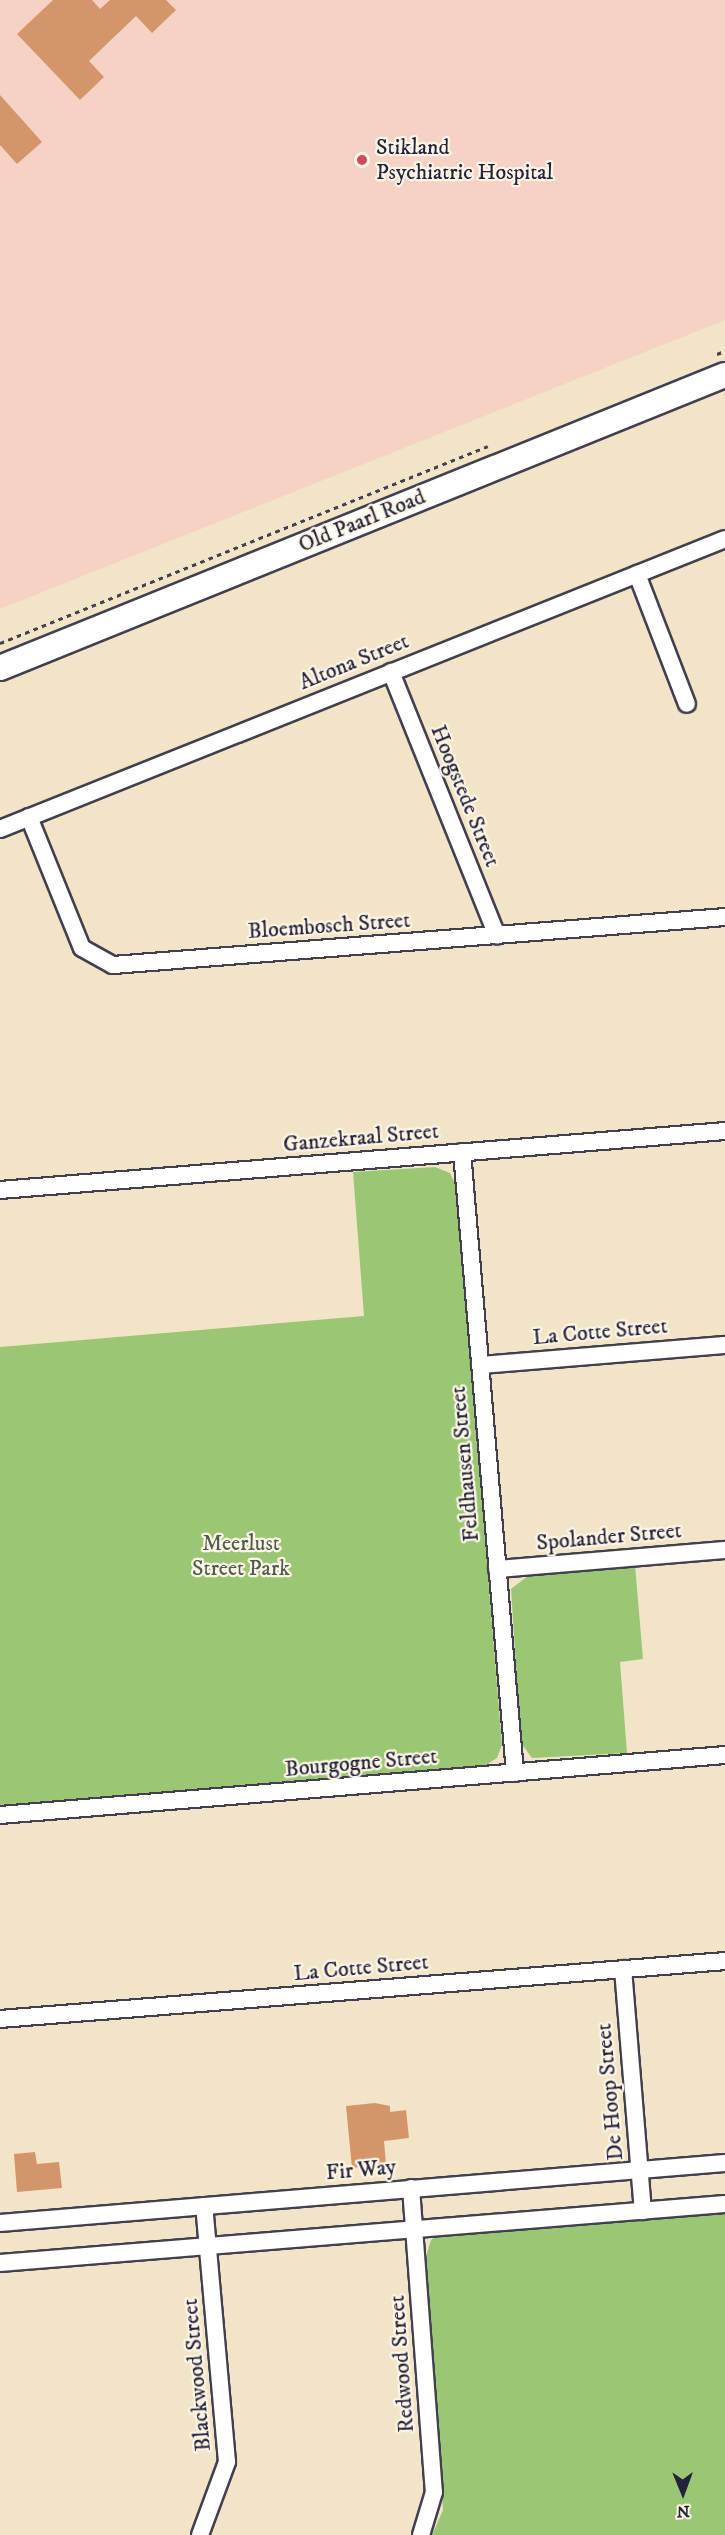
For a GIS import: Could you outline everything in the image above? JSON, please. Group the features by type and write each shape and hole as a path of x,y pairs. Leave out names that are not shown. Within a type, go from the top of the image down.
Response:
{"main road":[{"name":"Old Paarl Road","path":"0,668 720,365"}],"street":[{"name":"Altona Street","path":"0,829 725,538"},
{"path":"637,574 687,704"},
{"name":"Hoogstede Street","path":"391,672 497,936"},
{"name":"Bloembosch Street","path":"29,817 77,940 88,956 104,964 725,917"},
{"name":"Ganzekraal Street","path":"0,1190 725,1131"},
{"name":"Feldhausen Street","path":"462,1152 515,1773"},
{"name":"La Cotte Street","path":"480,1365 725,1345"},
{"name":"Spolander Street","path":"497,1569 725,1550"},
{"name":"Bourgogne Street","path":"0,1815 725,1755"},
{"name":"La Cotte Street","path":"0,2019 725,1961"},
{"name":"De Hoop Street","path":"623,1969 643,2211"},
{"name":"Fir Way","path":"0,2223 725,2163"},
{"name":"Redwood Street","path":"411,2188 434,2492 421,2535"},
{"path":"0,2263 725,2204"},
{"name":"Blackwood Street","path":"200,2535 227,2462 204,2206"}],"path":[{"path":"720,365 725,351"},
{"path":"0,643 498,442"}],"shaded area":[{"name":"Stikland Psychiatric Hospital","path":"0,0 725,0 725,320 0,609"}],"green space":[{"name":"Meerlust Street Park","path":"435,1167 450,1173 456,1186 502,1745 497,1758 486,1765 0,1805 0,1347 364,1316 353,1172"},
{"path":"635,1565 643,1659 620,1662 627,1753 532,1758 521,1743 511,1589 528,1576"},
{"path":"725,2211 725,2535 432,2535 443,2510 426,2256 431,2240 439,2234"}],"building":[{"path":"53,0 92,0 100,9 110,0 166,0 176,10 152,33 136,16 89,61 104,77 80,100 17,34"},
{"path":"0,95 42,142 17,164 0,145"},
{"path":"375,2103 390,2106 390,2112 406,2110 409,2138 384,2141 386,2164 352,2168 346,2106"},
{"path":"35,2152 37,2164 59,2162 62,2188 17,2192 14,2154"}],"place":[{"name":"Stikland Psychiatric Hospital","path":"362,160"}]}
